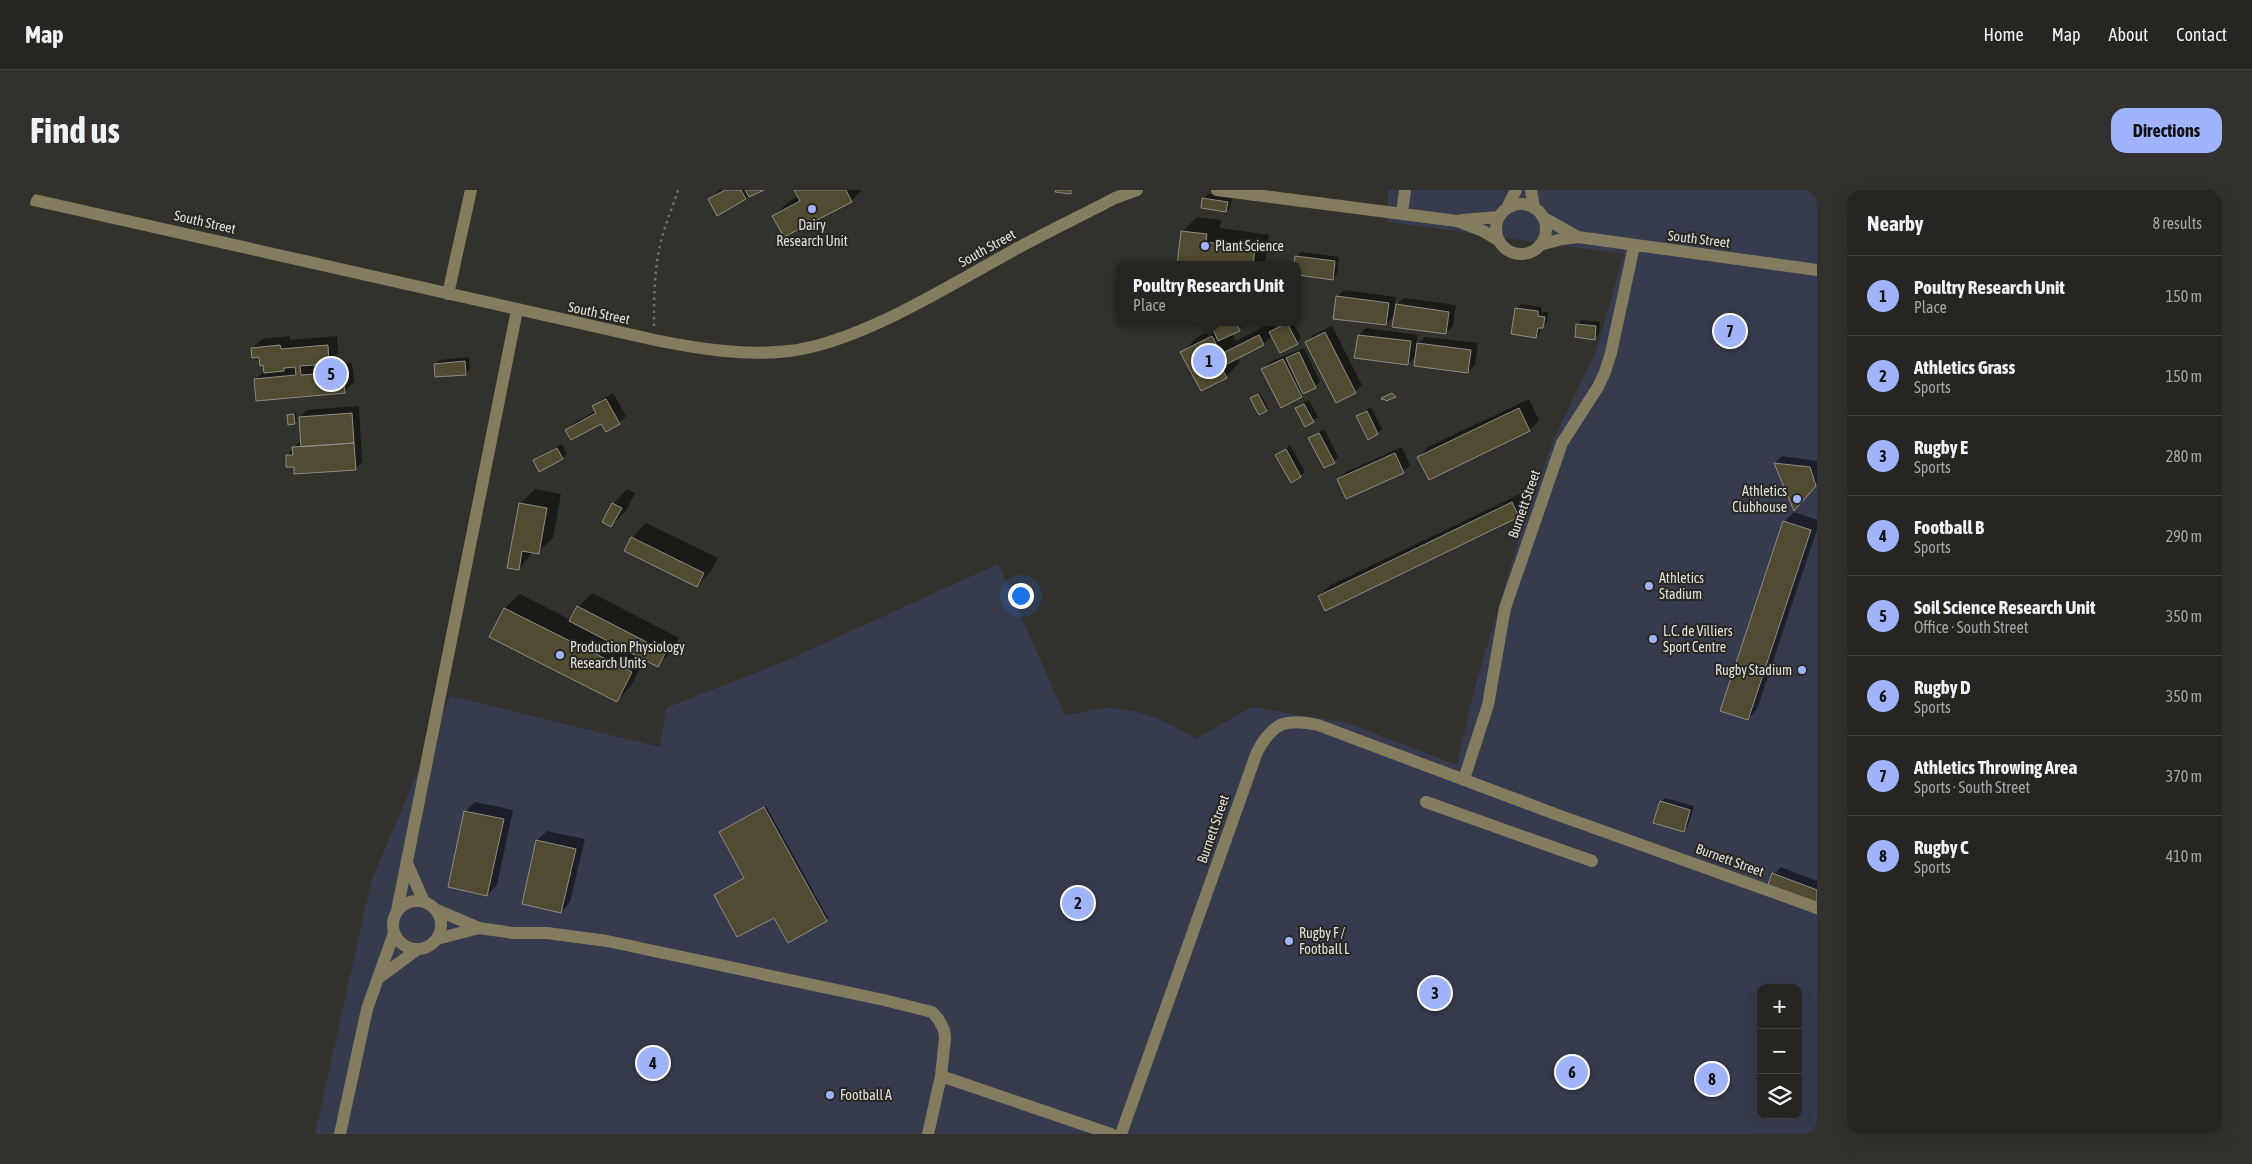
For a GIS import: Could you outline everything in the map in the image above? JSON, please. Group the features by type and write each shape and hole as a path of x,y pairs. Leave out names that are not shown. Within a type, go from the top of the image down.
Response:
{"street":[{"path":"448,294 470,190"},
{"name":"South Street","path":"30,199 654,340 726,352 757,352 791,350 866,329 1115,198 1135,190"},
{"path":"1217,190 1458,221 1483,231 1498,240 1507,251 1514,254 1528,253 1540,245 1546,232 1544,218 1534,208 1520,204 1503,212 1458,221"},
{"path":"1402,214 1405,190"},
{"path":"1498,240 1496,228 1516,190"},
{"path":"1531,190 1534,208"},
{"name":"South Street","path":"1544,218 1578,238"},
{"name":"South Street","path":"1540,245 1562,239 1578,238 1817,270"},
{"name":"Burnett Street","path":"1464,780 1488,705 1505,608 1562,443 1598,387 1605,372 1613,344 1634,246"},
{"path":"340,1134 367,1009 380,977 394,933 394,918 397,911 517,310"},
{"name":"Burnett Street","path":"1121,1134 1257,752 1270,731 1276,726 1290,722 1318,725 1817,908"},
{"path":"1426,802 1592,861"},
{"path":"406,861 424,902"},
{"path":"397,911 409,902 424,902 437,910 479,928 512,933 547,933 607,941 932,1012 944,1030 945,1038 941,1076 928,1134"},
{"path":"380,977 418,949 432,944 437,939 442,925 437,910"},
{"path":"437,939 479,928"},
{"path":"394,933 403,945 418,949"},
{"path":"941,1076 1111,1134"}],"path":[{"path":"654,340 658,256 665,227 678,190"}],"shaded area":[{"name":"L.C. de Villiers Sport Centre","path":"1388,190 1817,190 1817,1134 315,1134 371,882 450,696 660,747 666,708 783,662 998,564 1065,716 1103,708 1132,711 1154,717 1195,739 1252,707 1348,723 1457,765 1474,690 1519,538 1552,443 1596,351 1624,254 1388,222"}],"building":[{"path":"725,190 741,190 746,199 717,216 708,199"},
{"path":"745,190 764,190 749,197"},
{"name":"Dairy Research Unit","path":"794,190 846,190 852,202 784,237 772,216 800,201"},
{"path":"1056,190 1071,190 1071,194 1055,192"},
{"path":"1202,198 1228,202 1226,212 1201,208"},
{"name":"Plant Science","path":"1181,231 1207,234 1206,242 1255,249 1254,261 1177,261"},
{"path":"1295,256 1335,261 1333,280 1301,275 1301,261 1294,261"},
{"path":"1336,296 1389,303 1386,325 1333,319"},
{"path":"1396,304 1449,312 1446,334 1392,327"},
{"path":"1515,308 1538,311 1538,316 1545,317 1543,328 1538,328 1536,338 1511,334"},
{"path":"1576,324 1596,326 1595,340 1575,337"},
{"path":"1212,326 1238,326 1240,331 1218,341"},
{"path":"1281,326 1289,326 1298,344 1280,353 1269,332"},
{"path":"1325,332 1356,393 1336,403 1305,342"},
{"path":"1259,335 1264,345 1221,367 1227,378 1201,391 1180,352 1212,336 1221,354"},
{"path":"1358,335 1411,341 1408,365 1354,358"},
{"path":"1417,343 1471,350 1468,373 1414,366"},
{"path":"280,345 281,349 328,345 329,364 300,366 301,375 343,372 345,393 256,401 254,379 296,375 295,367 284,368 284,371 264,373 263,365 260,366 259,357 252,358 251,348"},
{"path":"1299,352 1316,388 1303,394 1286,358"},
{"path":"1283,359 1302,397 1281,408 1261,369"},
{"path":"465,361 466,375 435,377 434,364"},
{"path":"1392,393 1396,397 1386,401 1382,400 1381,398"},
{"path":"1258,394 1267,411 1259,415 1250,398"},
{"path":"606,399 620,424 606,432 601,424 571,440 565,430 596,413 592,406"},
{"path":"1304,404 1314,422 1305,427 1295,408"},
{"path":"1519,408 1530,431 1429,480 1417,457"},
{"path":"1367,411 1378,434 1368,440 1356,416"},
{"path":"352,413 354,443 301,447 299,417"},
{"path":"294,414 295,424 288,425 287,415"},
{"path":"1319,433 1335,463 1324,468 1308,438"},
{"path":"354,443 356,470 294,474 294,467 286,467 286,455 293,455 292,447"},
{"path":"557,448 563,459 539,472 533,460"},
{"path":"1286,449 1301,477 1291,483 1275,455"},
{"path":"1395,453 1404,473 1346,499 1337,479"},
{"name":"Athletics Clubhouse","path":"1774,463 1810,467 1816,486 1794,511"},
{"path":"1512,502 1519,517 1325,611 1318,596"},
{"path":"519,503 547,508 539,554 522,551 519,570 507,568"},
{"path":"612,503 622,508 611,527 602,522"},
{"path":"1783,521 1811,530 1748,720 1720,711"},
{"path":"631,537 704,573 697,587 624,551"},
{"path":"577,606 666,652 658,667 569,621"},
{"name":"Production Physiology Research Units","path":"504,608 632,672 617,702 489,637"},
{"path":"1660,801 1690,810 1684,832 1653,823"},
{"path":"764,807 827,921 788,943 774,918 737,937 714,895 744,878 719,832"},
{"path":"464,811 504,819 487,896 448,887"},
{"path":"536,840 576,849 561,913 522,904"},
{"path":"1772,873 1817,890 1817,903 1768,885"}],"place":[{"name":"Dairy Research Unit","path":"812,209"},
{"name":"Plant Science","path":"1205,246"},
{"name":"Athletics Throwing Area","path":"1730,331"},
{"name":"Poultry Research Unit","path":"1209,361"},
{"name":"Soil Science Research Unit","path":"331,374"},
{"name":"Athletics Clubhouse","path":"1797,499"},
{"name":"Athletics Stadium","path":"1649,586"},
{"name":"L.C. de Villiers Sport Centre","path":"1653,639"},
{"name":"Production Physiology Research Units","path":"560,655"},
{"name":"Rugby Stadium","path":"1802,670"},
{"name":"Athletics Grass","path":"1078,903"},
{"name":"Rugby F / Football L","path":"1289,941"},
{"name":"Rugby E","path":"1435,993"},
{"name":"Football B","path":"653,1063"},
{"name":"Rugby D","path":"1572,1072"},
{"name":"Rugby C","path":"1712,1079"},
{"name":"Football A","path":"830,1095"}]}
